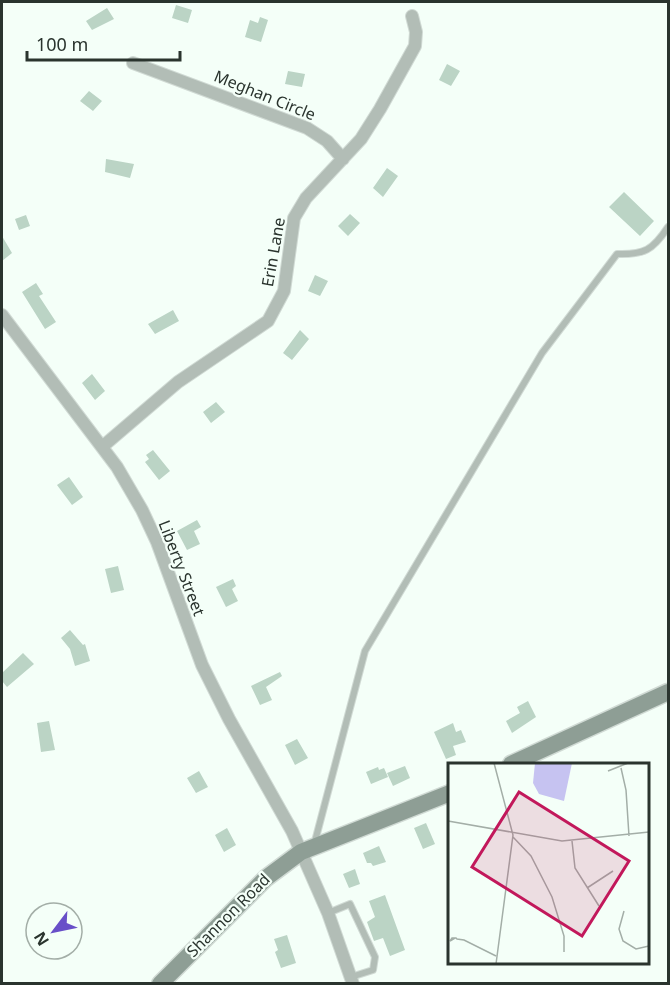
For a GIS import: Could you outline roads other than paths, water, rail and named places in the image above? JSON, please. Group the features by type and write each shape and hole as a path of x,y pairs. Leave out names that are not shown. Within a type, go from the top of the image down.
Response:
{"street":[{"name":"Erin Lane","path":"102,447 178,381 268,321 284,291 294,218 306,198 343,159 380,109 415,46 416,32 412,16"},
{"name":"Meghan Circle","path":"133,63 307,128 327,141 343,159"},
{"name":"Liberty Street","path":"2,315 62,398 102,447 142,510 202,665 229,719 287,820 307,849 352,981"},
{"path":"515,763 669,692"},
{"name":"Shannon Road","path":"160,984 266,878 307,849 448,793"}],"lane":[{"path":"307,849 365,651 542,353 617,254 639,255 650,248 669,227"},
{"path":"328,913 350,904 375,957 374,970 352,981"}]}
